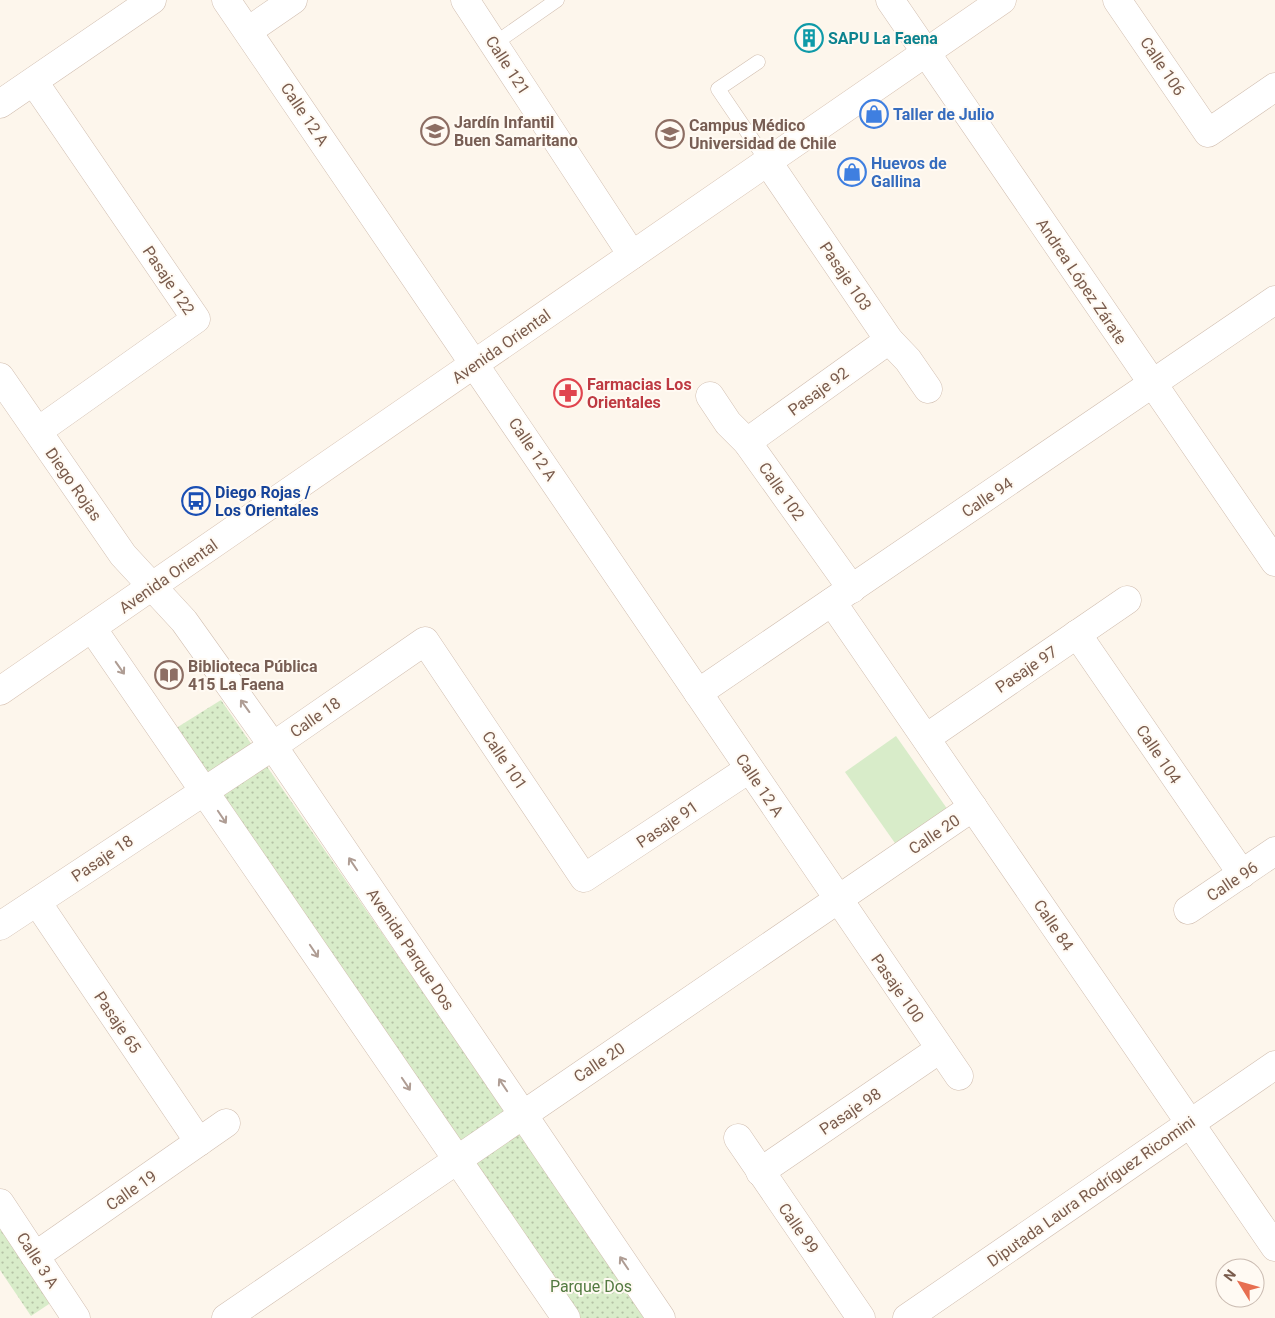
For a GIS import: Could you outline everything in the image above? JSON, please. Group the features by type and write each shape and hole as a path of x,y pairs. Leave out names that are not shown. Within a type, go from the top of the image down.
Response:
{"street":[{"path":"0,104 152,0"},
{"name":"Calle 12 A","path":"226,0 476,363 837,900"},
{"path":"248,31 293,0"},
{"name":"Calle 121","path":"465,0 632,255"},
{"name":"Andrea López Zárate","path":"890,0 1275,562"},
{"name":"Avenida Oriental","path":"0,691 1002,0"},
{"name":"Calle 106","path":"1117,0 1208,133 1275,87"},
{"name":"Pasaje 122","path":"34,82 196,319 38,431"},
{"name":"Pasaje 103","path":"767,161 889,340 908,360 928,388"},
{"name":"Calle 94","path":"698,693 1275,300"},
{"name":"Pasaje 92","path":"747,442 889,340"},
{"name":"Diego Rojas","path":"0,377 123,555 152,587"},
{"name":"Calle 102","path":"710,396 728,423 747,442 842,596"},
{"name":"Avenida Parque Dos","path":"152,587 184,621 274,746 662,1318"},
{"name":"Calle 84","path":"842,596 926,738 1275,1247"},
{"name":"Pasaje 97","path":"926,738 1127,600"},
{"path":"92,628 566,1318"},
{"name":"Calle 104","path":"1077,634 1242,874"},
{"name":"Calle 18","path":"204,790 274,746 426,641"},
{"name":"Calle 101","path":"426,641 584,878"},
{"name":"Pasaje 91","path":"584,878 749,769"},
{"name":"Pasaje 18","path":"0,926 204,790"},
{"name":"Calle 20","path":"226,1318 973,807"},
{"name":"Calle 96","path":"1188,910 1275,851"},
{"name":"Pasaje 100","path":"837,900 959,1076"},
{"name":"Pasaje 65","path":"37,902 200,1142"},
{"name":"Pasaje 98","path":"760,1172 940,1050"},
{"name":"Diputada Laura Rodríguez Ricomini","path":"907,1318 1275,1065"},
{"name":"Calle 19","path":"35,1256 226,1123"},
{"name":"Calle 99","path":"738,1138 861,1318"},
{"name":"Calle 3 A","path":"0,1203 76,1318"}],"lane":[{"path":"494,44 557,0"},
{"path":"758,62 718,89 767,161"}],"green space":[{"name":"Parque Dos","path":"221,700 648,1318 578,1318 173,730"},
{"path":"896,736 948,810 897,846 845,772"},
{"path":"0,1217 55,1300 31,1316 0,1270"}],"place":[{"name":"SAPU La Faena","path":"809,38"},
{"name":"Taller de Julio","path":"874,114"},
{"name":"Jardín Infantil Buen Samaritano","path":"435,131"},
{"name":"Campus Médico Universidad de Chile","path":"670,134"},
{"name":"Huevos de Gallina","path":"852,172"},
{"name":"Farmacias Los Orientales","path":"568,393"},
{"name":"Diego Rojas / Los Orientales","path":"196,501"},
{"name":"Biblioteca Pública 415 La Faena","path":"169,675"}]}
